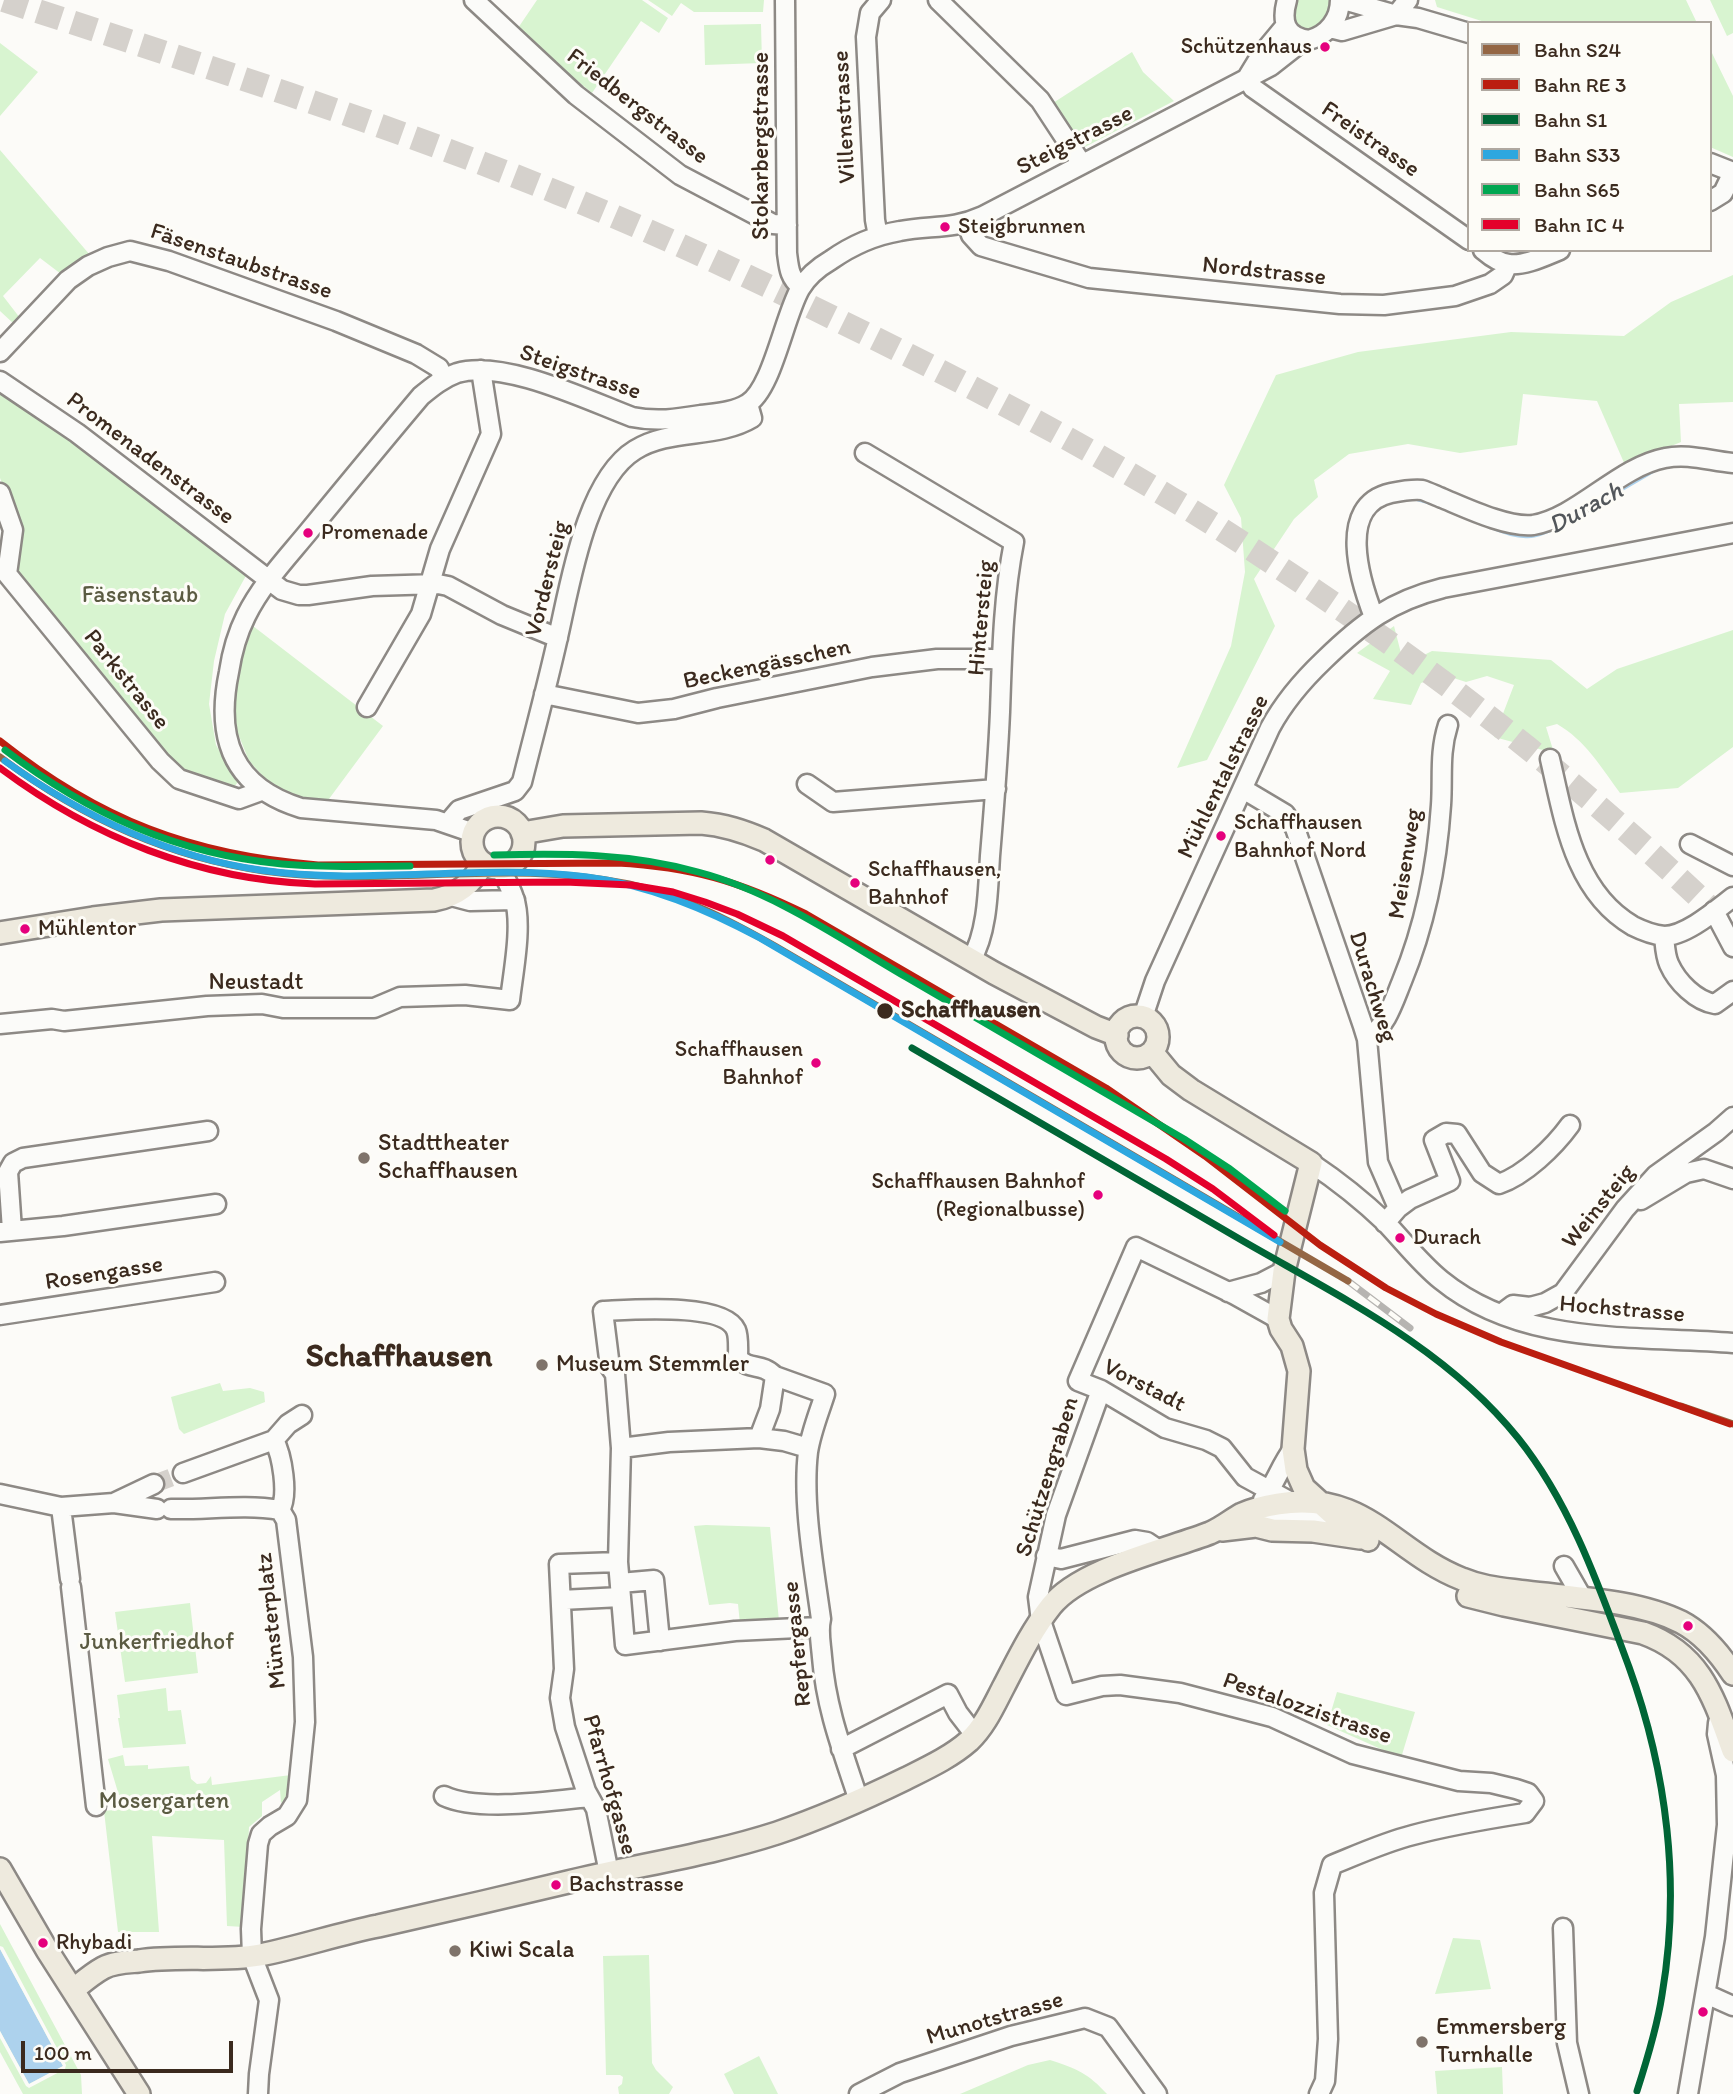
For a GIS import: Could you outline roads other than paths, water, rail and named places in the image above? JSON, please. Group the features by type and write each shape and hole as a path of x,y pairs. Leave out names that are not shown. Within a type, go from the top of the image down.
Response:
{"main road":[{"path":"498,816 513,821 523,837 523,849 517,859 506,866 492,865 474,851 473,836 482,822 498,816"},
{"path":"523,837 542,828 574,825 723,825 764,841 971,960 1096,1027 1117,1035"},
{"path":"0,933 161,910 434,900 457,892 492,865"},
{"path":"1143,1017 1152,1023 1157,1032 1157,1043 1146,1056 1132,1057 1120,1049 1118,1029 1126,1020 1143,1017"},
{"path":"1152,1052 1171,1074 1191,1090 1311,1163 1284,1271 1278,1319 1295,1352 1299,1371 1293,1449 1299,1479 1304,1488 1328,1511 1368,1540 1392,1551 1446,1587 1472,1597 1643,1633 1662,1641 1677,1651 1708,1687 1733,1751"},
{"path":"73,1990 107,1966 174,1957 252,1956 608,1872 707,1852 764,1836 859,1801 930,1766 975,1735 1041,1621 1055,1601 1071,1587 1112,1568 1254,1518 1291,1502 1360,1515 1444,1572 1483,1587 1639,1608 1681,1622 1710,1644 1733,1674"},
{"path":"1254,1518 1272,1530 1332,1533 1368,1540"},
{"path":"0,1869 139,2094"}],"street":[{"name":"Friedbergstrasse","path":"474,0 576,95 680,175 773,224 787,225"},
{"name":"Stokarbergstrasse","path":"785,0 789,272 793,280 801,286"},
{"name":"Villenstrasse","path":"878,236 866,47 870,13 881,0"},
{"path":"938,0 1040,100 1082,164"},
{"path":"1287,0 1283,18 1293,35 1302,39 1314,39 1330,28 1340,10 1342,0 1387,9 1467,32"},
{"path":"1330,28 1342,31 1408,0"},
{"name":"Steigstrasse","path":"1247,78 1261,55 1286,25"},
{"name":"Steigstrasse","path":"473,836 448,823 427,818 301,808 281,802 261,791 244,773 226,735 223,712 225,691 240,629 268,580 421,396 457,373 481,370 515,374 648,421 736,409 748,404 767,378 789,311 801,286 832,259 878,236 902,230 954,227 967,223 1271,66 1302,39"},
{"name":"Freistrasse","path":"1247,78 1253,88 1467,239"},
{"path":"1712,164 1733,172 1723,193 1712,200"},
{"name":"Nordstrasse","path":"967,223 971,235 982,246 1089,278 1340,304 1384,305 1455,296 1490,284 1503,275 1508,264 1554,252"},
{"name":"Fäsenstaubstrasse","path":"0,352 68,280 88,266 130,251 169,261 337,321 416,354 439,368 444,379"},
{"path":"1486,252 1508,264"},
{"path":"367,707 421,614 440,549 491,434 481,370"},
{"name":"Promenadenstrasse","path":"0,381 78,433 282,590 299,595 372,586 448,586 502,615 558,638"},
{"name":"Vordersteig","path":"448,823 459,810 515,791 523,782 579,542 595,503 615,467 632,451 652,440 744,423 752,418 748,404"},
{"name":"Hintersteig","path":"865,453 1014,542 1001,660 996,789 981,939 971,960"},
{"path":"1374,617 1362,581 1357,529 1364,509 1381,495 1402,490 1422,490 1504,522 1532,525 1560,516 1629,472 1664,458 1694,456 1733,463"},
{"name":"Parkstrasse","path":"0,493 13,530 7,574 160,761 179,779 239,799 261,791"},
{"name":"Mühlentalstrasse","path":"1143,1017 1155,981 1270,728 1292,694 1359,627 1400,602 1443,588 1733,533"},
{"name":"Beckengässchen","path":"544,694 638,713 674,709 872,667 937,659 1001,660"},
{"name":"Meisenweg","path":"1367,1039 1378,1032 1389,1016 1424,919 1437,845 1442,744 1448,725"},
{"path":"1550,759 1570,841 1586,879 1619,917 1639,929 1664,936 1687,929 1733,897"},
{"path":"807,784 833,802 996,789"},
{"name":"Durachweg","path":"1243,789 1284,814 1295,828 1310,868 1367,1039 1378,1162 1398,1208"},
{"path":"1690,844 1733,866"},
{"path":"457,892 463,901 512,894 492,865"},
{"name":"Neustadt","path":"0,1024 52,1019 64,1021 207,1006 262,1004 283,1008 374,1008 400,997 465,995 510,1000 517,944 512,894"},
{"path":"1714,911 1733,947"},
{"path":"1664,936 1668,962 1675,975 1700,1000 1715,1004 1733,991"},
{"name":"Weinsteig","path":"1500,1314 1513,1305 1530,1307 1545,1303 1563,1293 1625,1209 1656,1175 1733,1117"},
{"path":"1385,1223 1410,1199 1450,1181 1434,1140 1446,1133 1457,1134 1482,1173 1499,1184 1514,1179 1560,1139 1570,1125"},
{"path":"208,1131 23,1158 13,1163 8,1172 6,1231 63,1226 147,1210 216,1204"},
{"name":"Hochstrasse","path":"1311,1163 1355,1195 1441,1280 1464,1296 1500,1314 1540,1327 1574,1334 1733,1343"},
{"path":"1625,1209 1686,1173 1704,1169 1733,1179"},
{"name":"Vorstadt","path":"1228,1292 1136,1247 1078,1381 1101,1390 1165,1428 1206,1440 1222,1448 1245,1477 1291,1502"},
{"path":"1228,1292 1261,1283 1284,1271"},
{"name":"Rosengasse","path":"0,1315 215,1282"},
{"path":"1228,1292 1278,1319"},
{"path":"759,1437 769,1409 775,1376 767,1368 744,1364 738,1358 737,1330 730,1323 707,1312 653,1308 603,1311 610,1367 615,1374 621,1448 618,1562 625,1645 735,1631 819,1628"},
{"name":"Repfergasse","path":"775,1376 825,1394 808,1448 806,1477 812,1554 829,1709 859,1801"},
{"name":"Schützengraben","path":"1041,1621 1038,1597 1056,1515 1101,1390"},
{"path":"183,1473 274,1440 288,1424 302,1415"},
{"path":"621,1448 669,1442 759,1437 808,1448"},
{"name":"Münsterplatz","path":"252,1956 251,1930 258,1844 261,1835 287,1816 297,1800 305,1722 305,1676 286,1520 281,1510 285,1496 278,1448 274,1440"},
{"path":"1293,1449 1282,1464 1254,1518 1272,1519 1328,1511"},
{"path":"114,1503 154,1484"},
{"path":"0,1494 61,1507 114,1503 164,1509 257,1506 281,1510"},
{"path":"61,1507 96,1806"},
{"path":"1046,1556 1061,1559 1135,1540 1147,1542 1159,1550"},
{"name":"Pfarrhofgasse","path":"608,1872 596,1810 565,1727 560,1698 564,1669 559,1564 618,1562"},
{"path":"1564,1566 1583,1599"},
{"path":"561,1600 620,1590 654,1580 660,1641"},
{"name":"Pestalozzistrasse","path":"1041,1621 1066,1695 1102,1686 1120,1685 1180,1693 1272,1717 1353,1754 1459,1781 1516,1788 1528,1793 1534,1801 1525,1813 1483,1819 1412,1835 1332,1866 1324,1893 1328,2039 1325,2081 1319,2094"},
{"path":"844,1757 948,1694 975,1735"},
{"path":"1688,2094 1720,1898 1730,1790 1717,1734 1719,1712"},
{"path":"444,1797 457,1802 512,1804 589,1797"},
{"path":"1720,1898 1733,1881"},
{"path":"1563,1928 1567,2043 1579,2094"},
{"path":"252,1956 269,2000 258,2094"},
{"path":"1706,1994 1733,2006"},
{"name":"Munotstrasse","path":"859,2094 900,2073 1011,2036 1085,2018 1108,2027 1157,2094"}],"water":[{"path":"0,1949 63,2066 29,2084 0,2031"}],"waterway":[{"name":"Durach","path":"1594,505 1656,469"},
{"name":"Durach","path":"1414,498 1432,503"},
{"name":"Durach","path":"1489,526 1510,534 1528,536 1545,532 1566,522"}],"tunnel":[{"path":"4,0 352,116 558,193 752,278 1020,413 1206,520 1306,585 1419,664 1579,790 1731,928"},
{"path":"154,1484 183,1473"}],"railway":[{"path":"1348,1281 1410,1328"}],"rail line":[{"name":"S65","path":"5,750 37,773 102,812 170,840 206,851 282,864 410,866"},
{"name":"S24","path":"0,757 61,798 125,831 193,856 228,865 264,871 355,877 538,873 629,884 686,902 775,946 1348,1281"},
{"name":"S33","path":"5,761 64,799 126,831 158,844 225,864 260,870 341,876 546,873 610,881 655,892 719,917 760,938 1280,1242"},
{"name":"S65","path":"494,855 571,854 648,861 698,872 753,891 831,932 1184,1139 1230,1169 1285,1211"},
{"name":"S1","path":"912,1048 1390,1327 1458,1377 1489,1406 1537,1464 1569,1519 1607,1608 1642,1707 1661,1788 1670,1871 1668,1954 1657,2020 1637,2091"},
{"name":"S24","path":"1681,1406 1733,1424"}],"place":[{"name":"Schützenhaus","path":"1325,47"},
{"name":"Steigbrunnen","path":"945,227"},
{"name":"Promenade","path":"308,533"},
{"name":"Schaffhausen Bahnhof Nord","path":"1221,836"},
{"name":"Schaffhausen, Bahnhof","path":"855,883"},
{"name":"Mühlentor","path":"25,929"},
{"name":"Schaffhausen","path":"885,1011"},
{"name":"Schaffhausen Bahnhof","path":"816,1063"},
{"name":"Stadttheater Schaffhausen","path":"364,1158"},
{"name":"Schaffhausen Bahnhof (Regionalbusse)","path":"1098,1195"},
{"name":"Durach","path":"1400,1238"},
{"name":"Museum Stemmler","path":"542,1365"},
{"name":"Bachstrasse","path":"556,1885"},
{"name":"Rhybadi","path":"43,1943"},
{"name":"Kiwi Scala","path":"455,1951"},
{"name":"Emmersberg Turnhalle","path":"1422,2042"}],"district":[{"name":"Schaffhausen","path":"399,1358"}],"park label":[{"name":"Fäsenstaub","path":"140,596"},
{"name":"Junkerfriedhof","path":"157,1643"},
{"name":"Mosergarten","path":"164,1802"}]}
